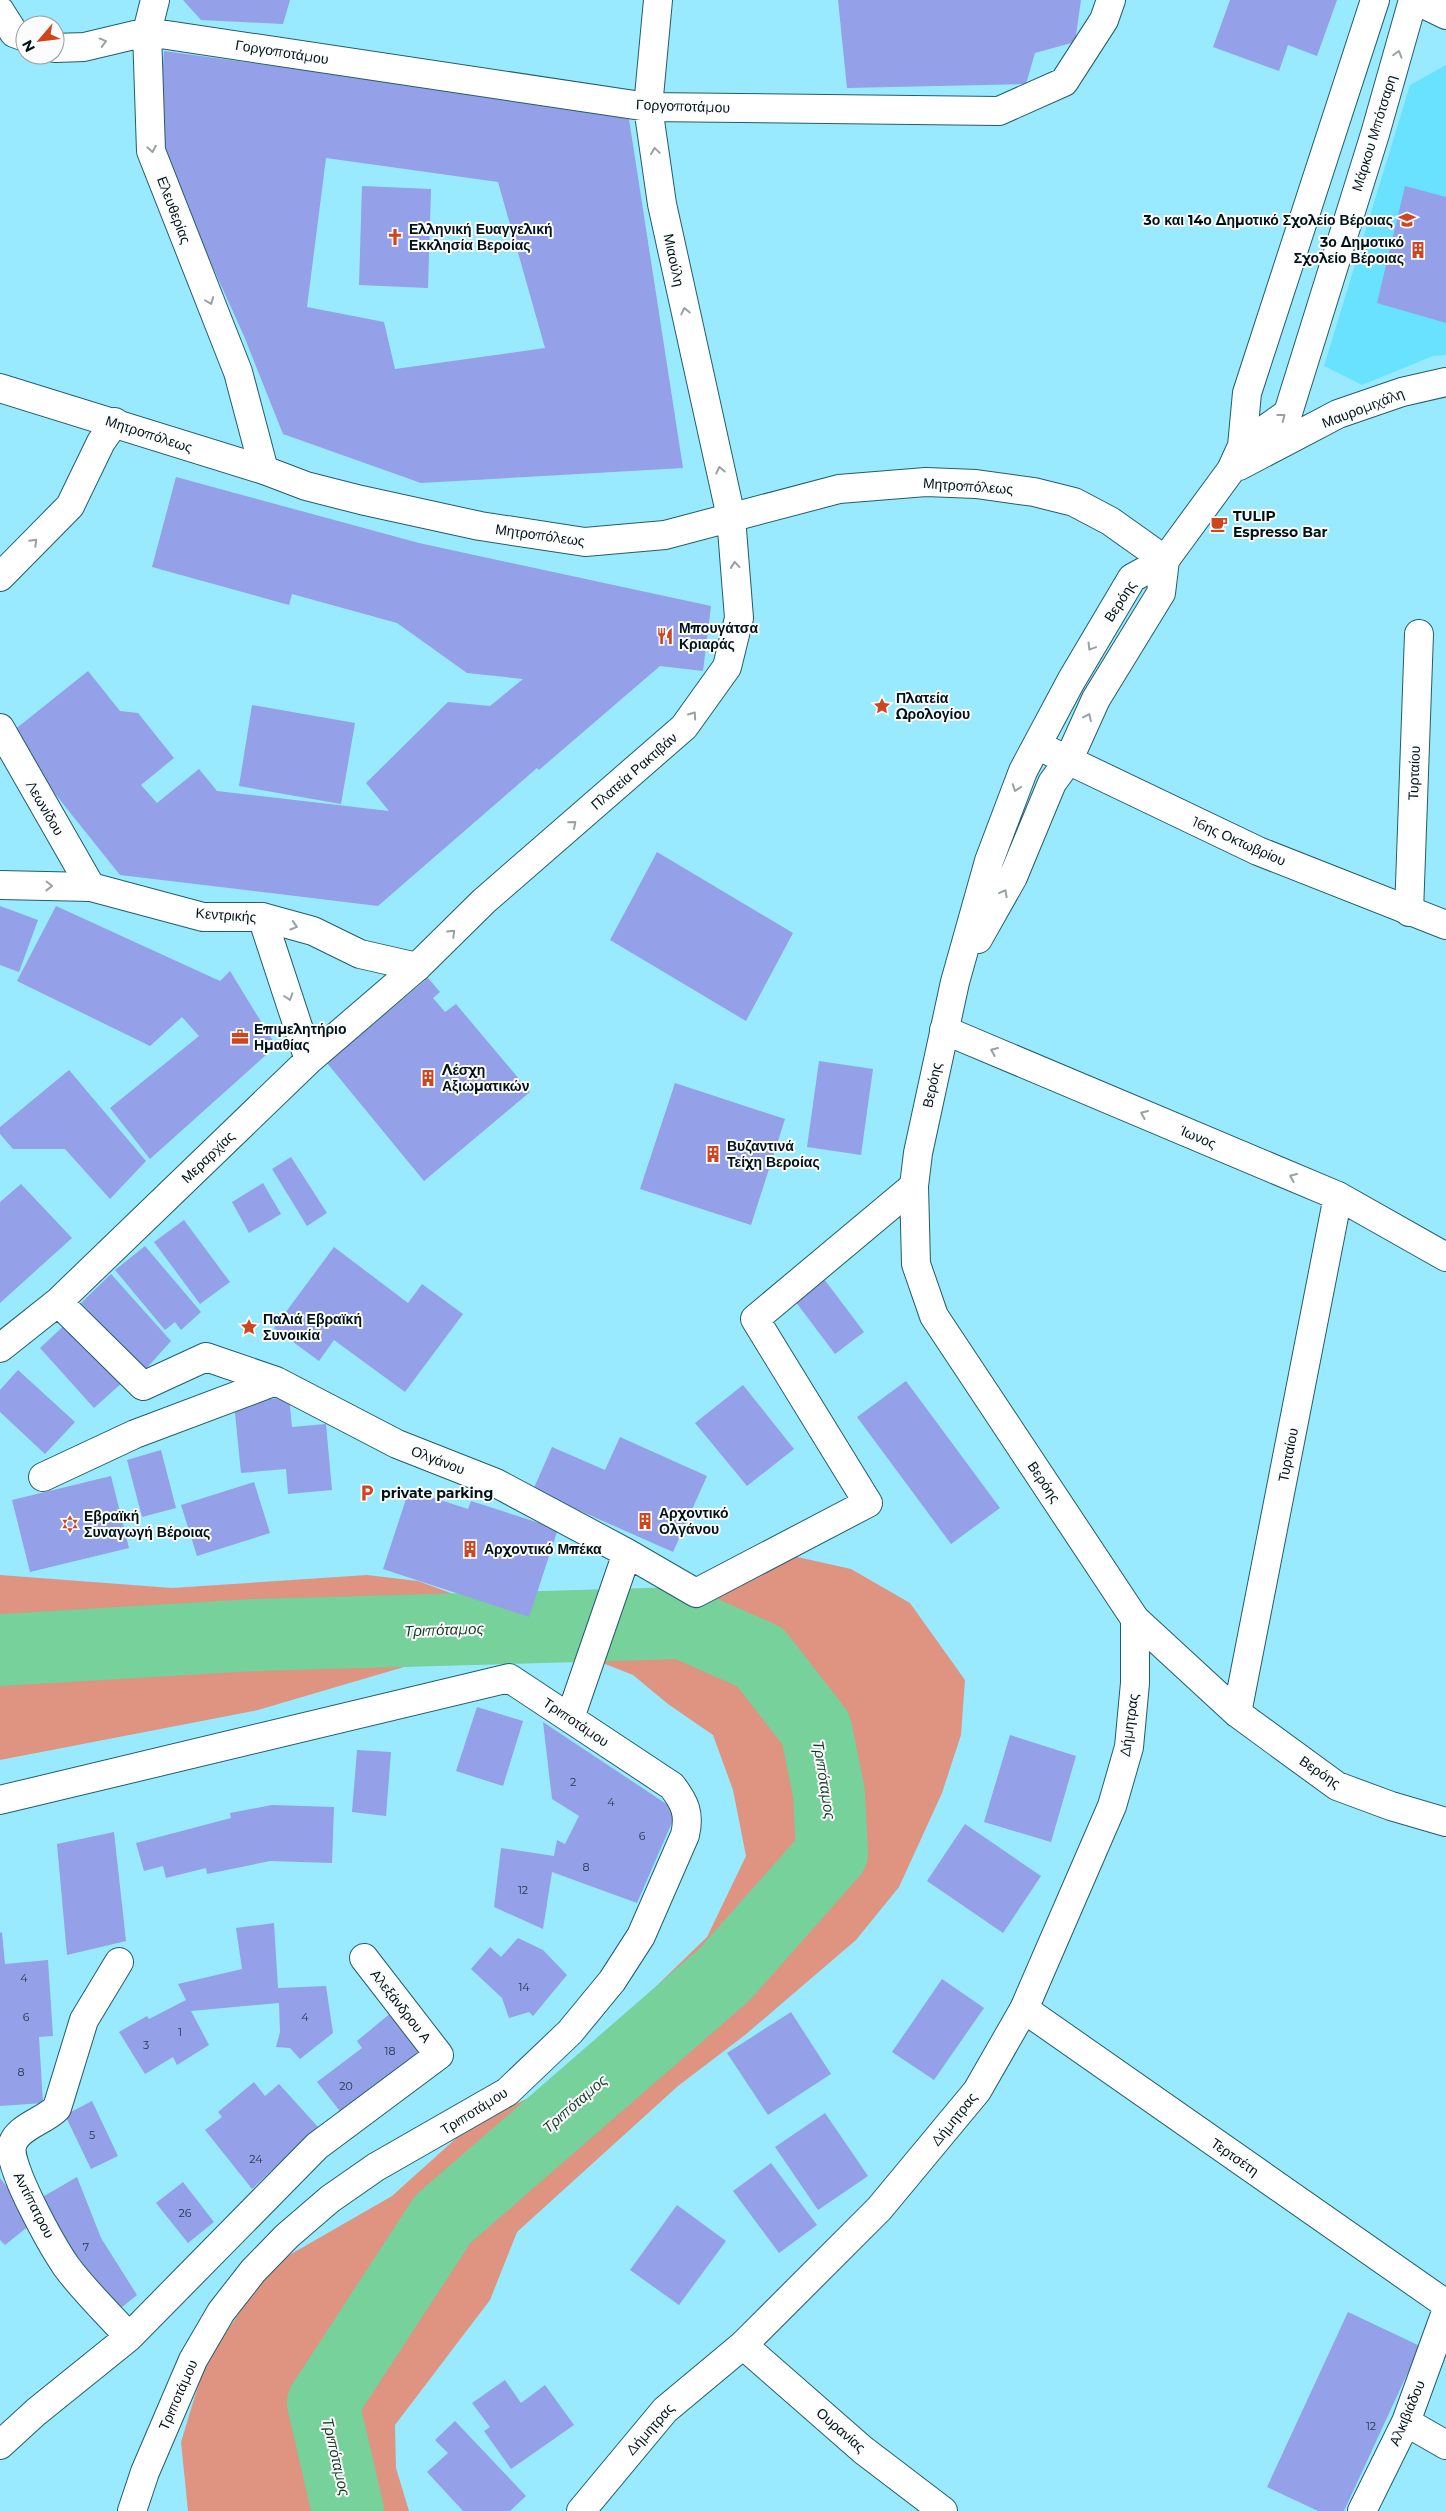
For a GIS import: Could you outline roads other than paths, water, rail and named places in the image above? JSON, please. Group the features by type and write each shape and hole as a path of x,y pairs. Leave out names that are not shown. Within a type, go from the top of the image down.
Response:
{"street":[{"name":"Ελευθερίας","path":"155,0 147,32 151,151 238,372 264,470"},
{"name":"Μιαούλη","path":"658,0 648,108 662,204 731,517"},
{"name":"Γοργοποτάμου","path":"147,32 648,108 999,111 1064,82 1104,20 1111,0"},
{"path":"1236,458 1247,393 1375,0"},
{"path":"1414,0 1446,15"},
{"name":"Μάρκου Μπότσαρη","path":"1165,560 1236,458 1288,413 1375,134 1414,0"},
{"path":"0,11 15,34"},
{"path":"65,48 84,47 147,32"},
{"name":"Μαυρομιχάλη","path":"1236,458 1338,414 1402,392 1446,382"},
{"name":"Μητροπόλεως","path":"0,388 115,422 264,470 306,486 480,526 585,542 665,536 731,517 839,490 926,482 976,484 1034,492 1074,502 1110,521 1165,560"},
{"path":"0,577 70,506 101,442 115,422"},
{"name":"Πλατεία Ρακτιβάν","path":"417,967 484,901 684,727 727,667 739,618 731,517"},
{"name":"Βερόης","path":"1165,560 1132,578 1071,681 1023,771 989,861 954,982 918,1153 914,1186 916,1264 934,1316 1135,1619 1237,1713 1337,1786 1391,1806 1446,1822"},
{"name":"Βερόης","path":"954,982 1013,877 1052,783 1068,761 1096,700 1161,593 1165,560"},
{"name":"Τυρταίου","path":"1409,912 1419,634"},
{"name":"Λεωνίδου","path":"0,728 91,887"},
{"name":"16ης Οκτωβρίου","path":"1038,744 1068,761 1258,851 1446,925"},
{"name":"Κεντρικής","path":"0,885 91,887 203,917 262,917 313,931 360,954 417,967"},
{"path":"262,917 309,1060"},
{"name":"Μεραρχίας","path":"0,1348 58,1302 309,1060 417,967"},
{"name":"Ίωνος","path":"944,1030 1338,1196 1446,1256"},
{"name":"Ολγάνου","path":"58,1302 143,1386 206,1357 276,1381 396,1444 496,1483 627,1553 696,1593 868,1503 755,1319 914,1186"},
{"name":"Τυρταίου","path":"1237,1713 1338,1196"},
{"path":"42,1477 135,1434 276,1381"},
{"path":"570,1718 627,1553"},
{"name":"Δήμητρας","path":"581,2511 665,2410 743,2345 879,2208 977,2091 1024,2009 1112,1806 1129,1747 1135,1683 1135,1619"},
{"name":"Τριποτάμου","path":"0,1800 509,1678 672,1786 687,1809 688,1822 685,1835 641,1936 612,1981 570,2032 507,2092 376,2167 330,2199 287,2236 253,2271 221,2312 193,2360 145,2472 132,2511"},
{"name":"Αλεξάνδρου Α","path":"129,2337 317,2146 439,2055 364,1958"},
{"name":"Αντίπατρου","path":"119,1962 84,2020 57,2108 22,2132 12,2145 11,2154 18,2179 66,2266 129,2337"},
{"name":"Τερτσέτη","path":"1024,2009 1446,2304"},
{"name":"Αλκιβιάδου","path":"1362,2511 1406,2422 1446,2312"},
{"path":"0,2445 36,2412 129,2337"},
{"name":"Ουρανίας","path":"743,2345 863,2450 943,2511"},
{"path":"1406,2422 1446,2445"}],"waterway":[{"name":"Τριπόταμος","path":"0,1650 257,1635 683,1623 760,1657 816,1729 829,1793 832,1853 724,1975 443,2219 323,2403 348,2511"}],"place":[{"name":"3ο και 14ο Δημοτικό Σχολείο Βέροιας","path":"1407,220"},
{"name":"Ελληνική Ευαγγελική Εκκλησία Βεροίας","path":"395,237"},
{"name":"3ο Δημοτικό Σχολείο Βέροιας","path":"1418,250"},
{"name":"TULIP Espresso Bar","path":"1219,524"},
{"name":"Μπουγάτσα Κριαράς","path":"665,636"},
{"name":"Πλατεία Ωρολογίου","path":"882,706"},
{"name":"Επιμελητήριο Ημαθίας","path":"240,1037"},
{"name":"Λέσχη Αξιωματικών","path":"428,1078"},
{"name":"Βυζαντινά Τείχη Βεροίας","path":"713,1154"},
{"name":"Παλιά Εβραϊκή Συνοικία","path":"249,1327"},
{"name":"private parking","path":"367,1493"},
{"name":"Αρχοντικό Ολγάνου","path":"645,1521"},
{"name":"Εβραϊκή Συναγωγή Βέροιας","path":"70,1524"},
{"name":"Αρχοντικό Μπέκα","path":"470,1549"}]}
